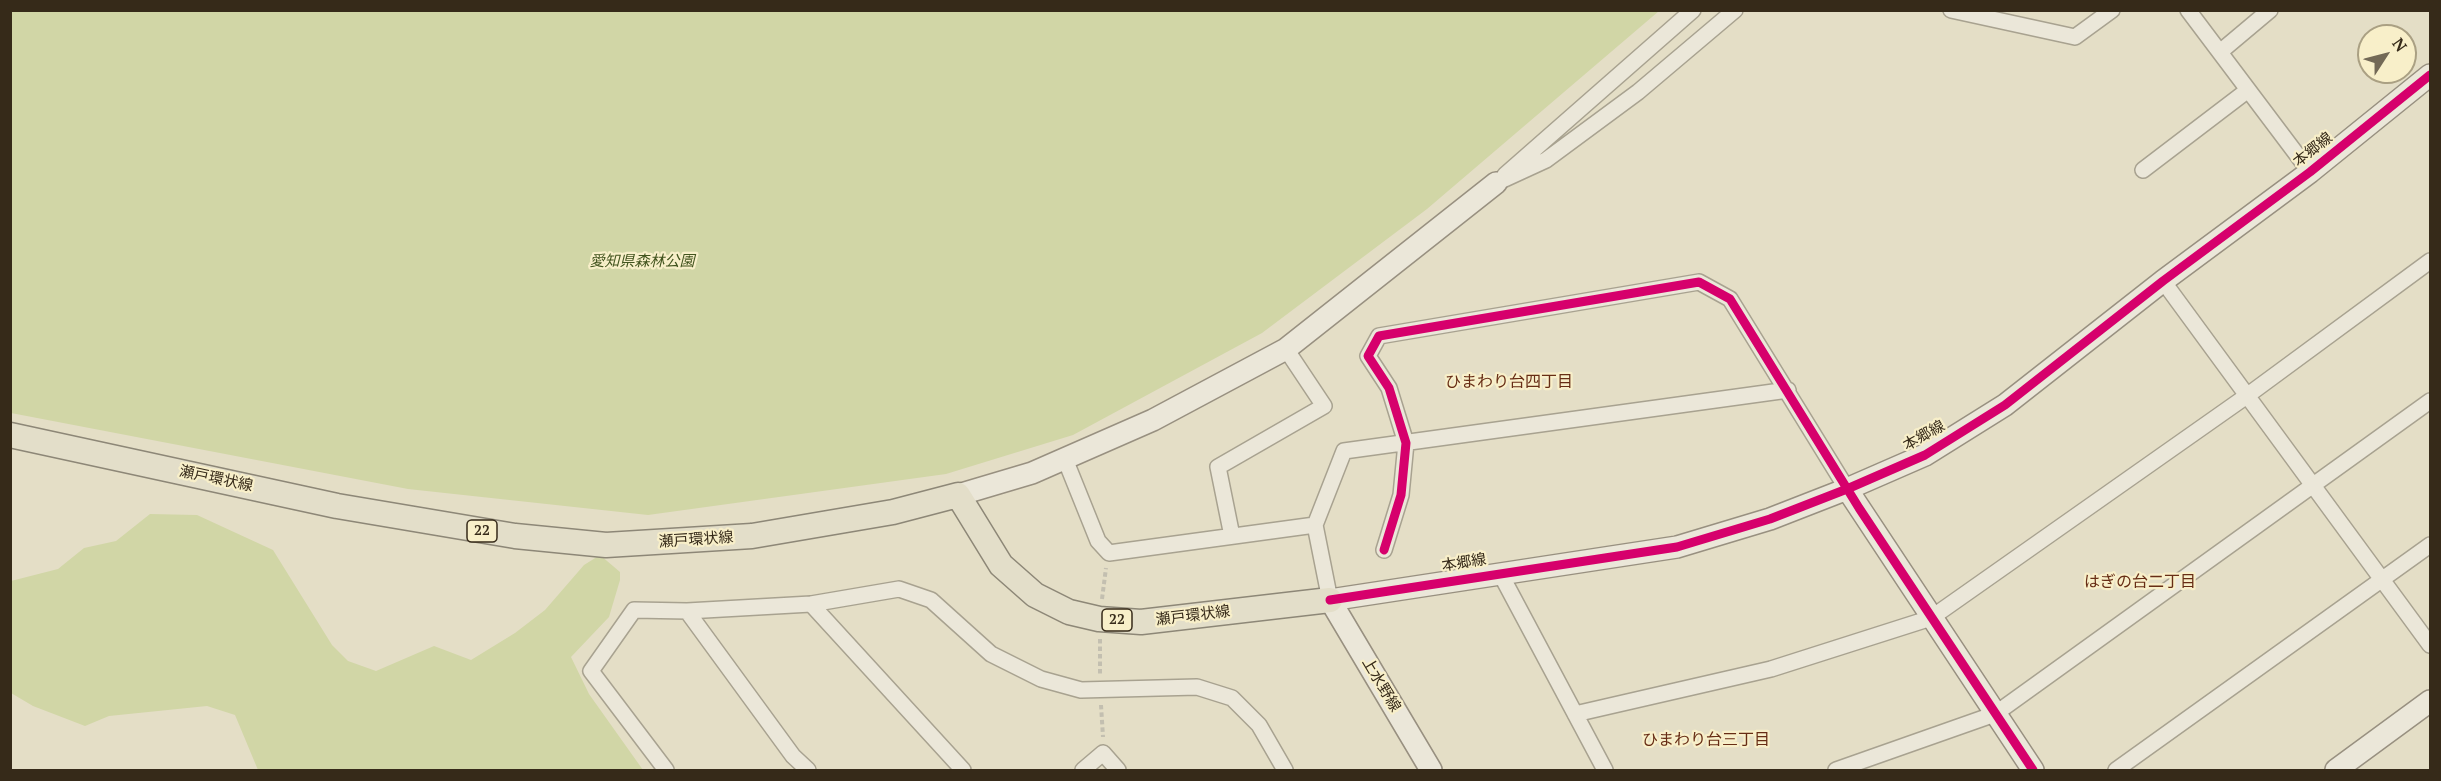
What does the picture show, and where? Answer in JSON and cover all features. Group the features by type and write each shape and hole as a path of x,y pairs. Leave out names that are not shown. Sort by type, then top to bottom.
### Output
{"main road":[{"name":"瀬戸環状線","path":"10,435 337,506 515,536 606,545 752,536 893,512 958,495 1001,565 1035,595 1069,612 1099,619 1140,622 1330,600"}],"street":[{"path":"958,495 1032,472 1153,420 1286,349 1496,183 1693,10"},
{"path":"1496,183 1546,160 1638,92 1735,10"},
{"path":"1951,10 2075,37 2112,10"},
{"path":"2188,10 2310,172"},
{"path":"2220,52 2270,10"},
{"name":"本郷線","path":"1330,600 1677,547 1770,519 1848,489 1925,455 2005,405 2163,281 2310,172 2430,75"},
{"path":"2143,170 2248,90"},
{"path":"1575,714 1770,669 1931,618 2248,395 2430,261"},
{"path":"2163,281 2430,645"},
{"path":"1384,550 1401,495 1406,443 1389,388 1368,356 1379,336 1699,282 1730,299 1848,489 2033,771"},
{"path":"1232,536 1218,467 1324,406 1286,349"},
{"path":"1330,600 1315,525 1344,451 1788,390"},
{"path":"1836,771 1995,714 2314,486 2430,400"},
{"path":"1065,459 1098,541 1108,553 1315,525"},
{"path":"2116,771 2430,544"},
{"path":"1500,573 1605,771"},
{"path":"666,771 591,671 634,610 687,611 811,604 898,589 931,600 991,654 1041,679 1081,690 1197,687 1232,698 1259,725 1285,771"},
{"name":"上水野線","path":"1330,600 1431,771"},
{"path":"811,604 963,771"},
{"path":"687,611 794,756 808,771"},
{"path":"2336,771 2430,701"},
{"path":"1083,771 1103,753 1118,771"}],"path":[{"path":"1099,619 1108,553"}],"green space":[{"name":"愛知県森林公園","path":"11,10 1659,11 1427,209 1262,333 1073,435 946,474 648,515 408,489 11,413"},
{"path":"150,514 197,515 273,550 332,645 348,661 376,671 434,646 471,660 515,633 545,610 584,565 600,555 620,572 620,580 609,617 571,657 589,694 643,770 258,770 235,715 207,706 109,716 85,726 33,706 11,693 11,581 58,569 84,548 116,541"}],"cycle path":[{"path":"1330,600 1677,547 1770,519 1925,455 2005,405 2163,281 2310,172 2430,75"},
{"path":"1384,550 1401,495 1406,443 1389,388 1368,356 1379,336 1699,282 1730,299 1859,508 2033,770"}],"district":[{"name":"ひまわり台四丁目","path":"1509,382"},
{"name":"はぎの台二丁目","path":"2140,582"},
{"name":"ひまわり台三丁目","path":"1706,740"}]}
